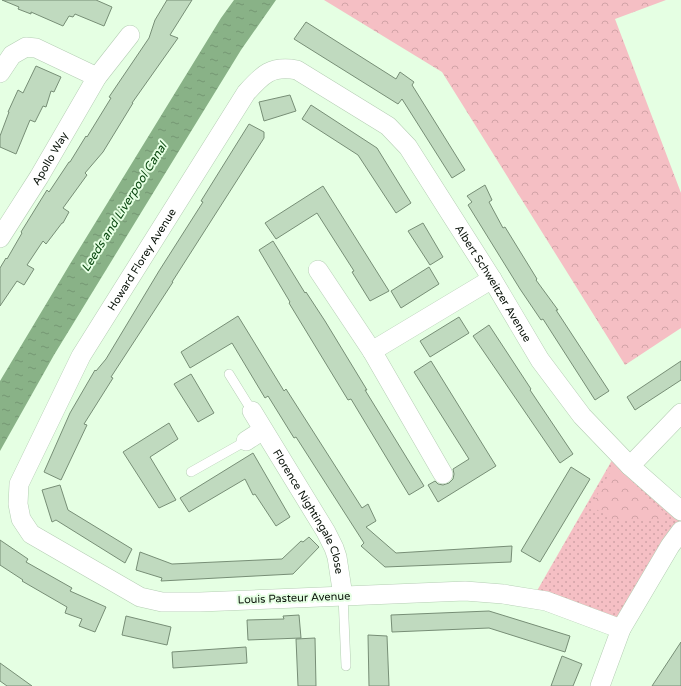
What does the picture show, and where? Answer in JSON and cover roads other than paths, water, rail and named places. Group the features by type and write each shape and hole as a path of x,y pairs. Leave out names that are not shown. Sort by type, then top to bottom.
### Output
{"street":[{"name":"Apollo Way","path":"0,238 39,177 97,77 130,35"},
{"path":"0,73 12,55 26,47 36,48 97,77"},
{"name":"Howard Florey Avenue","path":"19,484 81,356 246,93 260,76 273,70 285,67 297,70"},
{"name":"Albert Schweitzer Avenue","path":"297,70 388,126 408,147 492,280 540,360 582,416 630,466 681,510"},
{"path":"318,270 372,351 442,474"},
{"path":"372,351 492,280"},
{"name":"Florence Nightingale Close","path":"252,411 326,532 334,548 337,557 343,596"},
{"path":"630,466 681,413"},
{"path":"246,441 263,430"},
{"name":"Louis Pasteur Avenue","path":"19,484 18,504 21,519 31,534 140,597 162,602 200,602 465,591 503,594 546,601 621,629"},
{"path":"600,686 621,629 670,546 681,532"}],"lane":[{"path":"229,374 252,411"},
{"path":"191,472 246,441"},
{"path":"343,596 346,666"}],"water":[{"name":"Leeds and Liverpool Canal","path":"234,0 276,0 241,50 147,203 54,355 0,451 0,381 221,18"}]}
